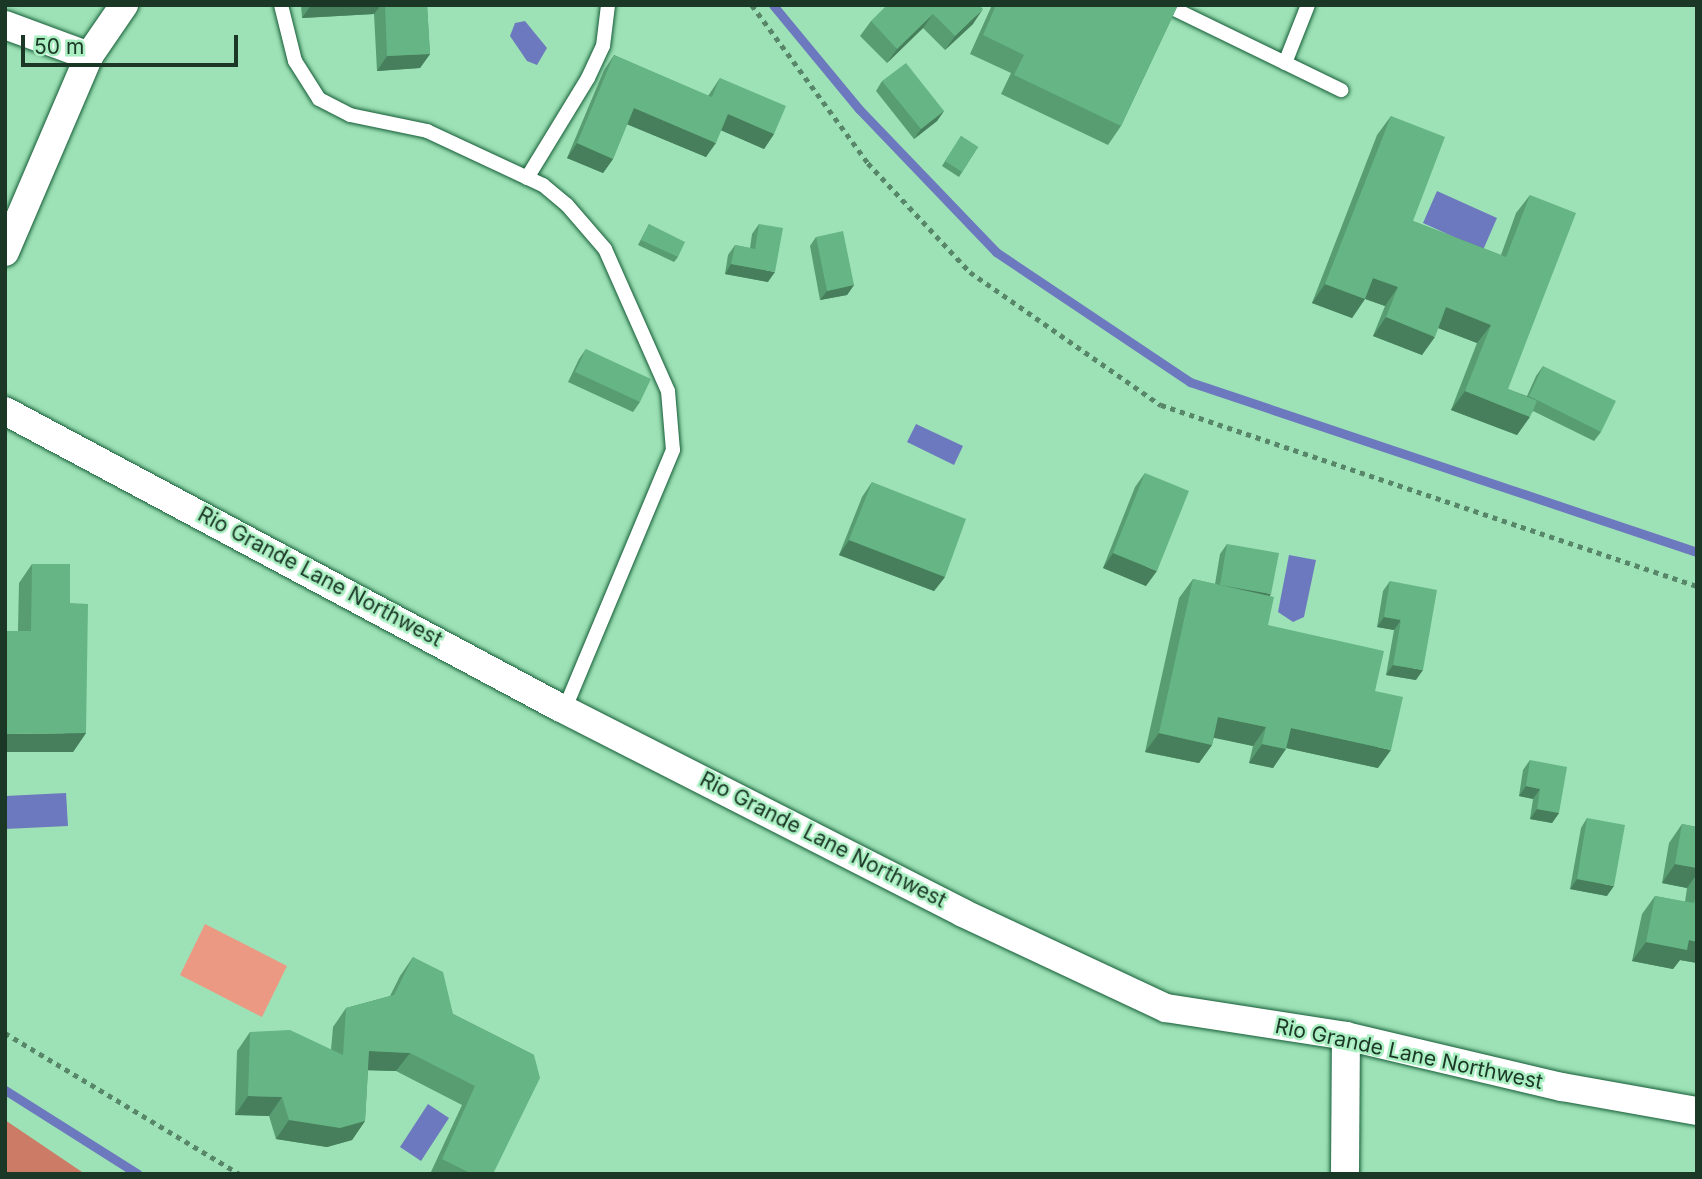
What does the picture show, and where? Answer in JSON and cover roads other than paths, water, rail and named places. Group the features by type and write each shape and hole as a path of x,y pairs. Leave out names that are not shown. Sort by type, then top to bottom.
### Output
{"street":[{"path":"5,252 89,56 124,5"},
{"path":"5,25 89,56"},
{"name":"Rio Grande Lane Northwest","path":"5,411 564,710 963,913 1166,1008 1346,1036 1562,1087 1697,1111"},
{"path":"1345,1174 1346,1036"}],"lane":[{"path":"281,5 295,61 319,99 350,115 409,124 527,178 567,205 605,249 675,416 673,450 564,710"},
{"path":"527,178 588,78 603,46 608,5"},
{"path":"1166,5 1341,90"},
{"path":"1285,63 1308,5"}],"water":[{"path":"525,21 547,48 537,65 527,61 510,36 515,23"},
{"path":"1437,191 1497,218 1483,250 1423,223"},
{"path":"916,424 963,446 954,465 907,442"},
{"path":"1289,555 1316,560 1304,617 1293,622 1278,612"},
{"path":"66,793 68,826 5,829 5,796"},
{"path":"428,1104 449,1118 421,1161 400,1147"}],"waterway":[{"path":"773,5 859,109 996,252 1190,382 1697,552"},
{"path":"5,1090 138,1174"}]}
